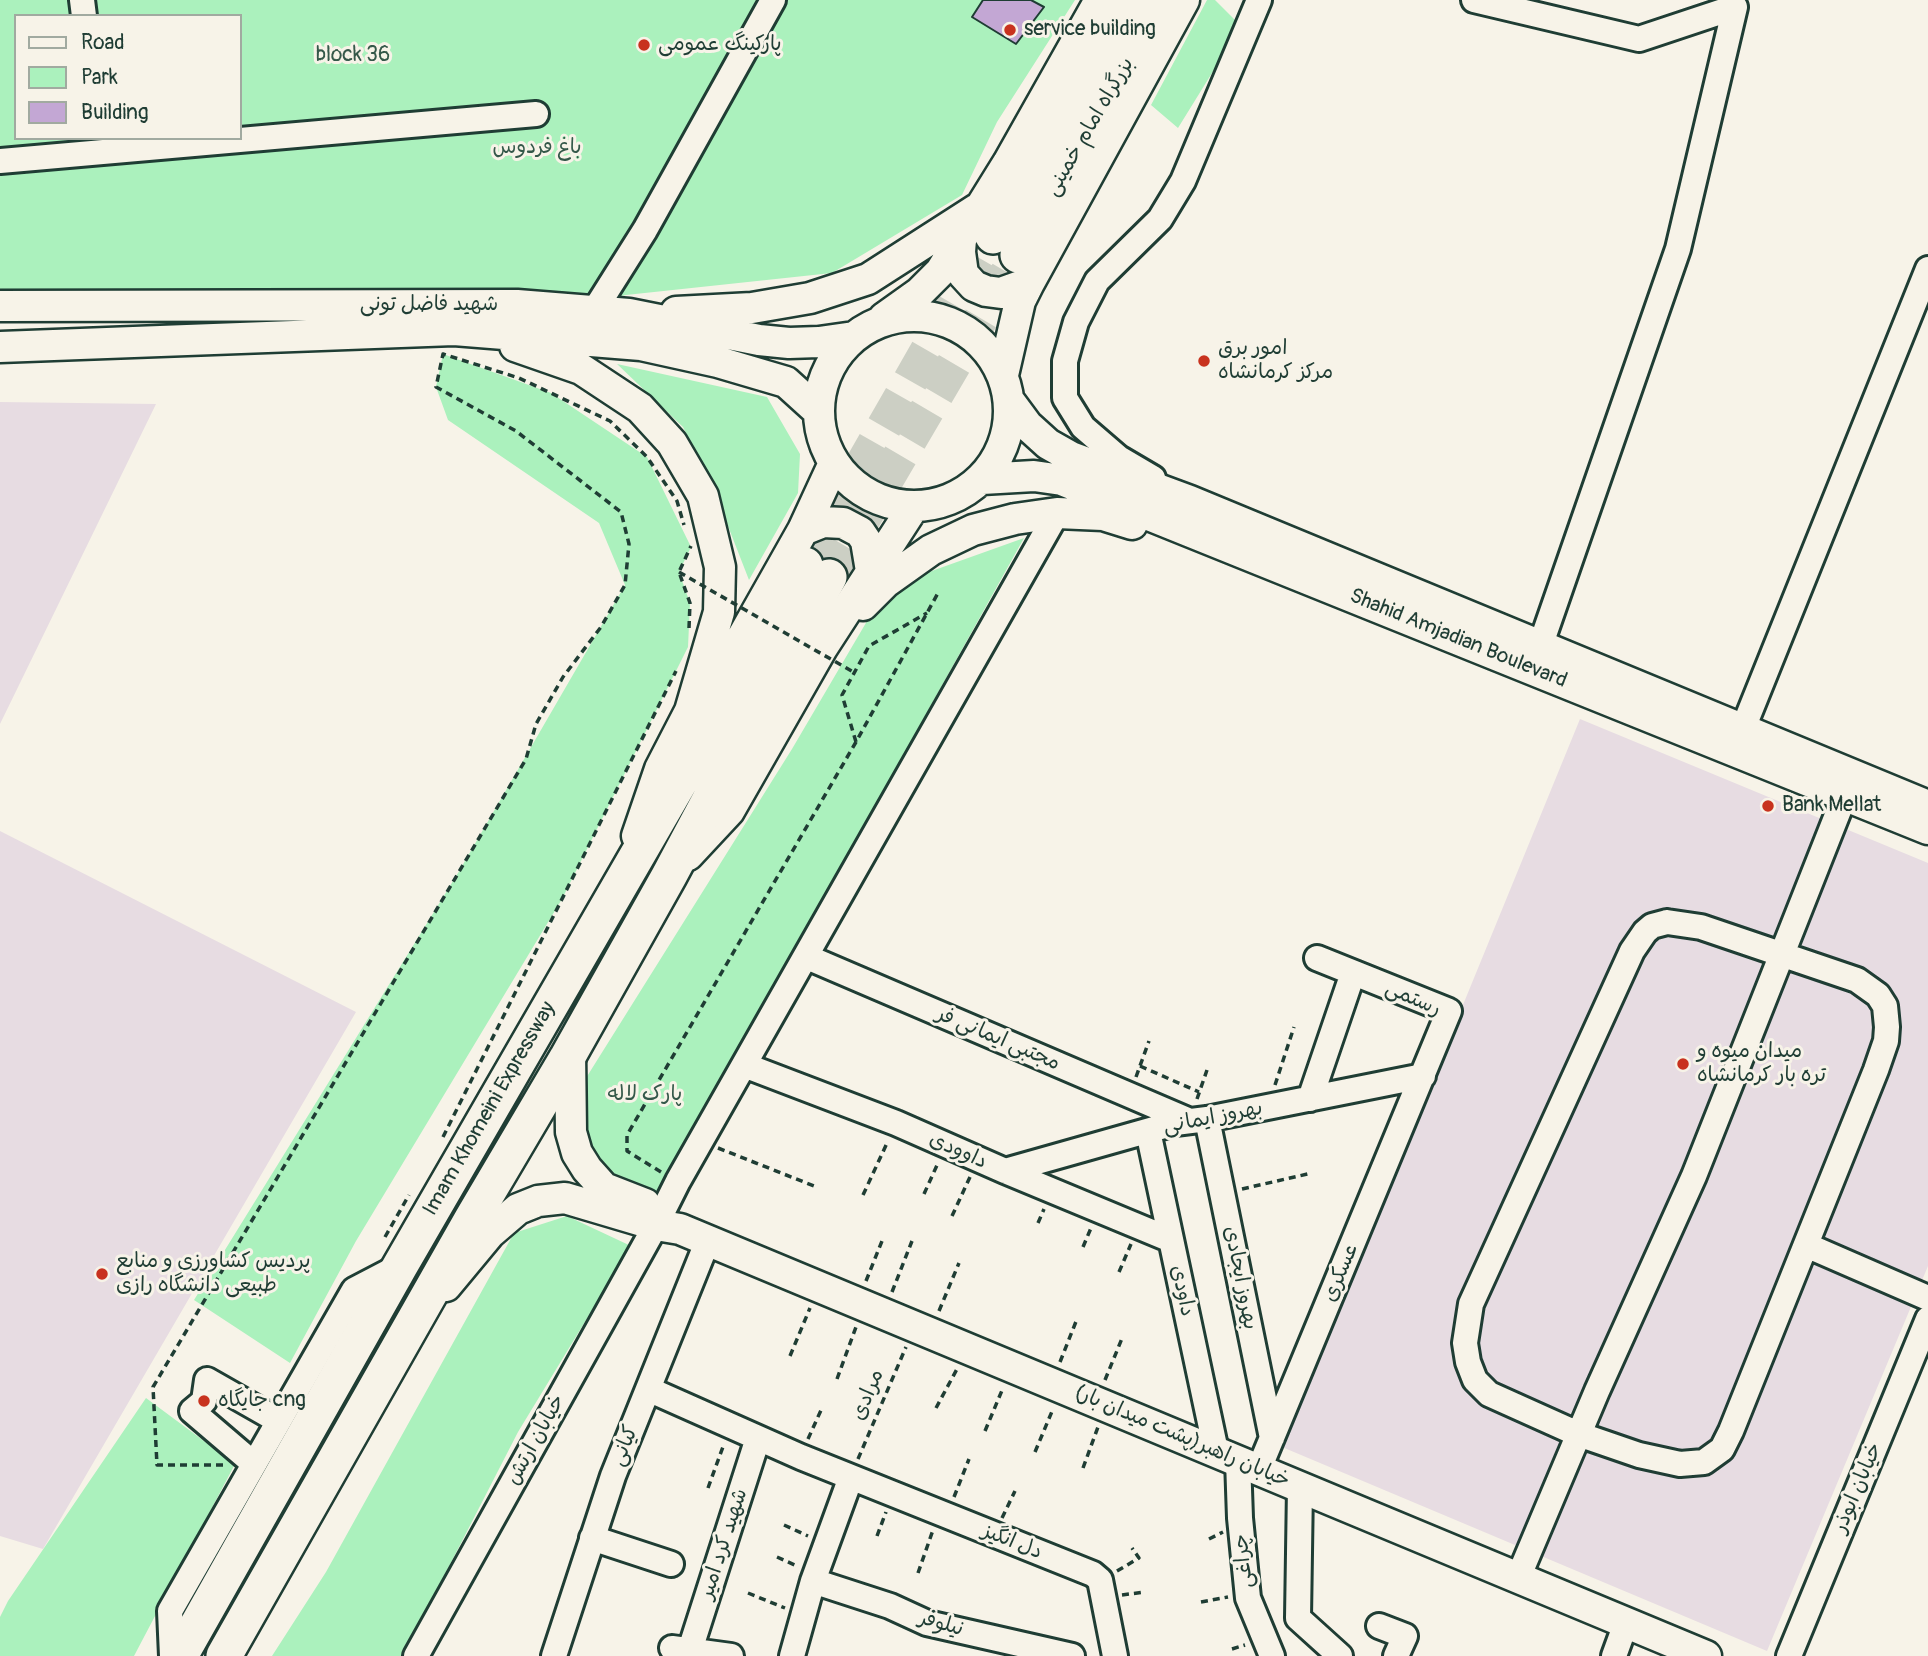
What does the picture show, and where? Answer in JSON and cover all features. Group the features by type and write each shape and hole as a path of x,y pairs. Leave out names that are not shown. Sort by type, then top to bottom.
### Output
{"highway":[{"name":"بزرگراه امام خمینی","path":"997,244 1126,0"},
{"name":"بزرگراه امام خمینی","path":"997,244 1162,0"},
{"name":"Imam Khomeini Expressway","path":"180,1656 392,1252 624,876 817,571 669,876 225,1656"}],"main road":[{"path":"1100,0 997,244 1014,323 1006,388 1008,430 998,456 982,479 962,494 950,499 914,506 883,501 855,486 834,463 822,438 818,411 822,383 835,357 866,330 919,293 941,271 997,244 1184,0"},
{"path":"629,314 752,308 810,298 868,279 997,244"},
{"name":"شهید فاضل تونی","path":"0,306 517,305 629,314 769,341 819,342 866,330"},
{"path":"866,330 907,316 937,318 965,330 987,349 1006,388"},
{"name":"شهید فاضل تونی","path":"0,347 454,330 641,345 718,362 786,382 818,411"},
{"path":"454,330 520,347 581,369 640,408 672,443 703,496 720,567 719,612 690,711"},
{"path":"763,376 776,367 777,352 769,341"},
{"name":"Shahid Amjadian Boulevard","path":"1006,388 1027,425 1048,444 1071,457 1190,501 1537,657 1738,740 1928,806"},
{"path":"624,876 660,769 690,711 729,661 803,530 834,463"},
{"name":"Shahid Amjadian Boulevard","path":"982,479 1034,476 1062,480 1198,534 1537,657"},
{"path":"669,876 729,811 822,648 914,506"},
{"path":"822,648 886,582 931,550 973,530 1015,519 1057,513 1103,515 1149,530 1198,534"},
{"path":"803,530 823,522 843,523 860,532 866,541 871,572"},
{"name":"Shahid Amjadian Boulevard","path":"1738,740 1845,795 1928,830"},
{"path":"570,1052 571,1132 577,1153 604,1188 667,1221"},
{"path":"412,1326 490,1233 518,1209 538,1201 565,1198 667,1221"},
{"name":"خیابان راهبر(پشت میدان بار)","path":"667,1221 1706,1656"}],"street":[{"path":"594,310 645,230 773,0"},
{"path":"1190,501 1119,458 1083,427 1065,398 1065,360 1076,322 1097,281 1160,219 1183,181 1259,0"},
{"path":"1474,0 1639,39 1735,7 1678,249 1537,657"},
{"path":"242,135 536,114"},
{"path":"0,161 97,145 168,140"},
{"path":"1738,740 1928,269"},
{"name":"خیابان ارتش","path":"416,1656 667,1221 678,1181 1057,513"},
{"path":"1518,1578 1578,1434 1694,1176 1845,795"},
{"path":"1667,922 1701,927 1781,952 1857,980 1878,995 1885,1006 1886,1041 1722,1450 1703,1462 1680,1464 1639,1455 1578,1434 1489,1394 1475,1380 1468,1362 1465,1343 1471,1304 1623,968 1645,932 1652,926 1667,922"},
{"name":"مجتبی ایمانی فر","path":"807,957 1129,1096 1198,1120"},
{"name":"رستمی","path":"1317,958 1449,1011 1423,1076"},
{"path":"1310,1099 1353,972"},
{"name":"داوودی","path":"744,1065 896,1123 1171,1240"},
{"name":"بهروز ایمانی","path":"1005,1171 1148,1131 1423,1076"},
{"name":"عسکری","path":"1237,1460 1272,1438 1423,1076"},
{"name":"بهروز ایجادی","path":"1198,1120 1223,1193 1272,1438"},
{"name":"داودی","path":"1148,1131 1171,1240 1237,1460"},
{"name":"کیانی","path":"554,1656 612,1476 708,1240"},
{"path":"1805,1245 1928,1298"},
{"path":"172,1656 170,1611 354,1290 392,1252"},
{"name":"خیابان ابوذر","path":"1789,1656 1928,1319"},
{"path":"254,1464 192,1411 204,1401 207,1380 279,1421"},
{"name":"دل انگیز","path":"648,1389 801,1457 1093,1574 1100,1580"},
{"name":"شهید کرد امیر","path":"731,1656 681,1649 758,1438"},
{"name":"چراغی","path":"1237,1460 1247,1594 1272,1656"},
{"path":"792,1656 813,1581 850,1477"},
{"path":"1300,1487 1298,1618 1340,1656"},
{"path":"592,1538 671,1564"},
{"path":"1100,1580 1115,1656"},
{"name":"نیلوفر","path":"813,1581 890,1606 927,1623 1072,1656"},
{"path":"1614,1656 1626,1623"},
{"path":"1379,1626 1405,1636 1396,1656"}],"path":[{"path":"254,1464 157,1465 153,1387 526,758 536,724 563,677 601,627 625,585 629,544 621,512 516,431 436,387 443,354 519,378 610,421 647,457 677,501 691,547 679,572 690,603 689,636"},
{"path":"679,572 855,673"},
{"path":"678,1181 633,1157 627,1151 627,1135 856,743 938,593"},
{"path":"856,743 842,695 869,646 928,612"},
{"path":"438,1147 679,665"},
{"path":"1267,1107 1294,1027"},
{"path":"1129,1096 1149,1041"},
{"path":"1140,1066 1199,1092"},
{"path":"1198,1120 1199,1092 1207,1070"},
{"path":"863,1195 896,1123"},
{"path":"701,1141 814,1186"},
{"path":"924,1194 947,1146"},
{"path":"952,1216 978,1160"},
{"path":"1223,1193 1312,1173"},
{"path":"392,1252 412,1190"},
{"path":"1119,1272 1138,1226"},
{"path":"868,1307 882,1241"},
{"path":"837,1379 868,1307 912,1241"},
{"name":"مرادی","path":"850,1477 922,1329 959,1263"},
{"path":"790,1356 820,1287"},
{"path":"1035,1452 1077,1319"},
{"path":"1083,1468 1123,1336"},
{"path":"936,1408 967,1348"},
{"path":"985,1431 1011,1366"},
{"path":"801,1457 822,1408"},
{"path":"708,1488 731,1426"},
{"path":"918,1573 969,1459"},
{"path":"994,1535 1015,1491"},
{"path":"784,1525 826,1544"},
{"path":"1100,1580 1139,1558 1132,1548"},
{"path":"748,1593 803,1615"},
{"path":"1202,1602 1247,1594"}],"shaded area":[{"path":"0,402 156,404 0,724"},
{"name":"میدان میوه و تره بار کرمانشاه","path":"1580,719 1928,863 1928,1266 1767,1651 1282,1447"},
{"name":"پردیس کشاورزی و منابع طبیعی دانشگاه رازی","path":"0,831 356,1012 43,1549 0,1536"}],"green space":[{"name":"باغ فردوس","path":"0,0 1075,0 997,122 962,195 832,273 626,295 566,309 0,291"},
{"path":"1207,0 1215,0 1241,26 1178,128 1151,105"},
{"path":"443,354 551,393 647,457 691,547 679,572 690,603 688,647 562,899 356,1241 290,1363 194,1300 458,873 625,585 599,523 448,420 436,387"},
{"path":"617,364 767,397 800,454 798,493 749,580 712,485 683,427"},
{"name":"پارک لاله","path":"1024,538 656,1193 610,1180 581,1139 586,1078 792,749 887,587"},
{"path":"567,1216 631,1246 518,1432 403,1656 272,1656 326,1572 514,1233"},
{"path":"146,1398 235,1464 134,1656 0,1656 0,1617 8,1601"}],"building":[{"name":"service building","path":"983,0 1031,0 1044,7 1016,44 972,17"}],"tunnel":[{"path":"805,565 993,236"},
{"path":"829,577 1018,255"}],"place":[{"name":"service building","path":"1010,30"},
{"name":"پارکینگ عمومی","path":"644,45"},
{"name":"امور برق مرکز کرمانشاه","path":"1204,361"},
{"name":"Bank Mellat","path":"1768,806"},
{"name":"میدان میوه و تره بار کرمانشاه","path":"1683,1064"},
{"name":"پردیس کشاورزی و منابع طبیعی دانشگاه رازی","path":"102,1274"},
{"name":"جایگاه cng","path":"204,1401"}],"park label":[{"name":"block 36","path":"353,56"}]}
